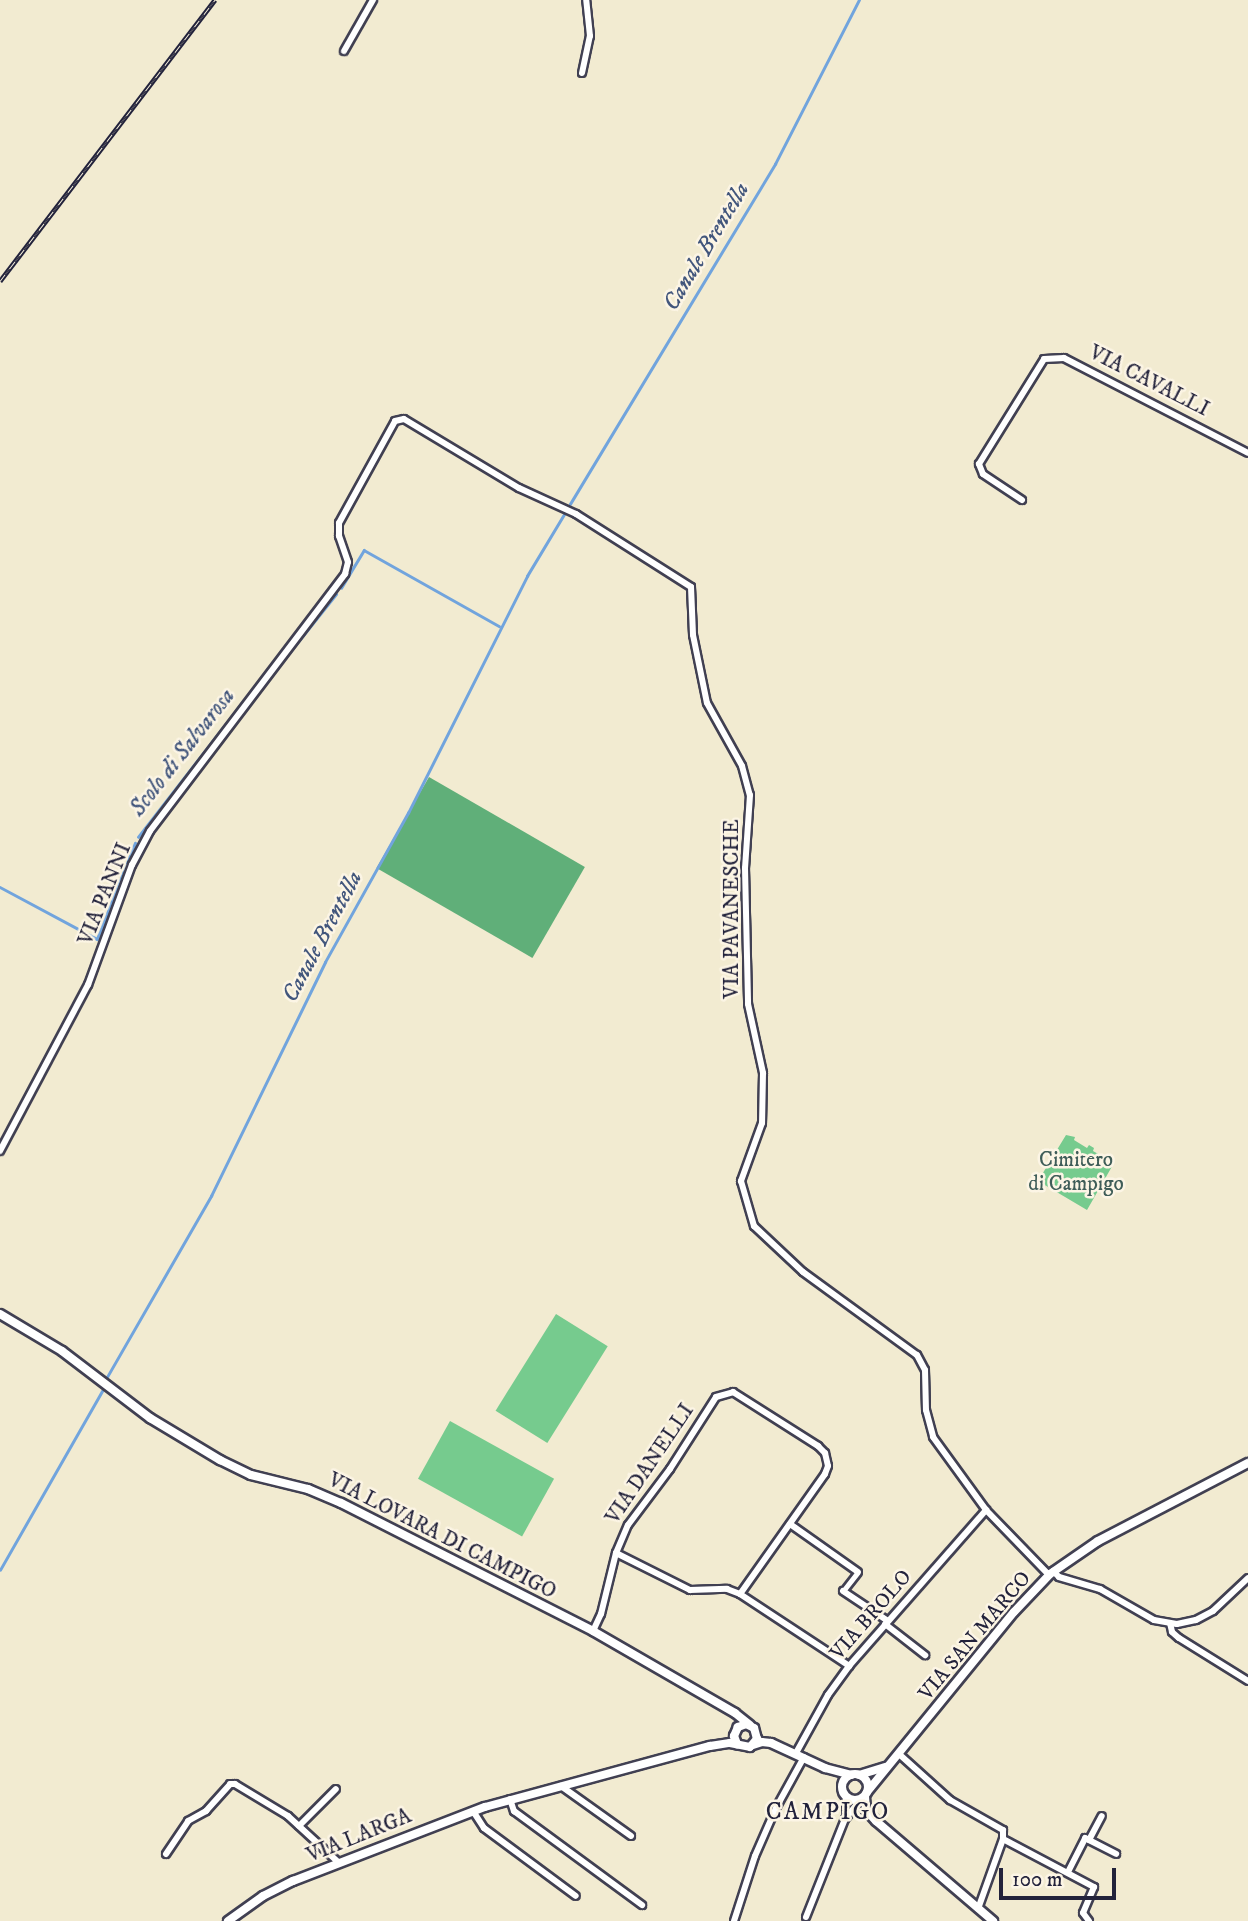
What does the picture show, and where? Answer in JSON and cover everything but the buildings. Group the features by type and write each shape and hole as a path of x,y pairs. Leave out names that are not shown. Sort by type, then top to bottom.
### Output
{"street":[{"path":"344,51 373,0"},
{"path":"582,73 590,36 586,0"},
{"name":"VIA CAVALLI","path":"1021,500 983,474 979,464 1044,359 1064,358 1248,453"},
{"name":"VIA PANNI","path":"0,1151 88,985 132,865 150,831 345,574 348,562 339,536 339,523 399,418"},
{"name":"VIA PAVANESCHE","path":"399,418 519,488 576,514 691,587 693,635 708,703 742,766 750,795 745,868 748,1004 763,1073 762,1123 741,1181 754,1226 803,1272 917,1355 925,1370 926,1410 933,1437 986,1510 1051,1573"},
{"name":"VIA LOVARA DI CAMPIGO","path":"0,1314 62,1351 150,1418 234,1467 251,1475 308,1489 334,1499 593,1631 797,1753 822,1766 855,1775"},
{"name":"VIA DANELLI","path":"593,1631 601,1614 616,1553 632,1518 670,1469 716,1397 736,1393 825,1453 825,1474 790,1524"},
{"name":"VIA SAN MARCO","path":"855,1796 899,1754 1019,1606 1051,1573 1098,1541 1248,1463"},
{"name":"VIA BROLO","path":"734,1921 755,1856 797,1753 828,1695 849,1666 986,1510"},
{"path":"740,1594 790,1524 858,1572 843,1591 925,1655"},
{"path":"616,1553 690,1590 727,1589 740,1594 849,1666"},
{"path":"1051,1573 1095,1587 1154,1620 1170,1623 1196,1620 1213,1611 1248,1578"},
{"path":"1170,1623 1172,1632 1179,1638 1248,1681"},
{"path":"725,1708 735,1719 735,1731 737,1744 745,1747 752,1745 758,1736 752,1726 744,1724 735,1731"},
{"name":"VIA LARGA","path":"717,1744 735,1731"},
{"name":"VIA LOVARA DI CAMPIGO","path":"752,1745 766,1742 797,1753"},
{"name":"VIA LARGA","path":"228,1921 267,1894 338,1862 473,1811 717,1744 737,1744"},
{"path":"899,1754 950,1800 1003,1830 1003,1839 978,1909"},
{"name":"VIA LOVARA DI CAMPIGO","path":"822,1766 855,1796"},
{"path":"888,1766 844,1780 869,1814 989,1919"},
{"path":"806,1917 855,1796 867,1784 855,1775"},
{"path":"166,1854 188,1821 206,1811 230,1784 235,1784 273,1806 338,1862"},
{"path":"561,1785 631,1836"},
{"path":"299,1826 336,1789"},
{"path":"846,1819 855,1796"},
{"path":"510,1799 517,1813 642,1905"},
{"path":"473,1811 484,1828 576,1896"},
{"path":"1089,1840 1102,1816"},
{"path":"1068,1872 1085,1838 1116,1854"},
{"path":"1003,1839 1094,1887 1083,1913 1089,1921"}],"green space":[{"path":"429,777 585,867 532,958 376,868"},
{"name":"Cimitero di Campigo","path":"1066,1135 1075,1137 1074,1140 1087,1148 1089,1145 1094,1148 1093,1151 1114,1163 1087,1210 1038,1181"},
{"path":"556,1314 608,1346 547,1443 496,1411"},
{"path":"450,1421 554,1479 522,1536 418,1479"}],"waterway":[{"name":"Canale Brentella","path":"570,504 775,164 859,0"},
{"name":"Canale Brentella","path":"107,1377 211,1196 325,962 408,813 527,576 566,511"},
{"name":"Scolo di Salvarosa","path":"341,588 364,550 499,626"},
{"name":"Scolo di Salvarosa","path":"278,667 336,594"},
{"name":"Scolo di Salvarosa","path":"138,837 253,689"},
{"name":"Scolo di Salvarosa","path":"0,887 97,939 135,843"},
{"name":"Canale Brentella","path":"0,1570 102,1391"}],"railway":[{"path":"0,281 215,0"}],"district":[{"name":"CAMPIGO","path":"828,1813"}]}
